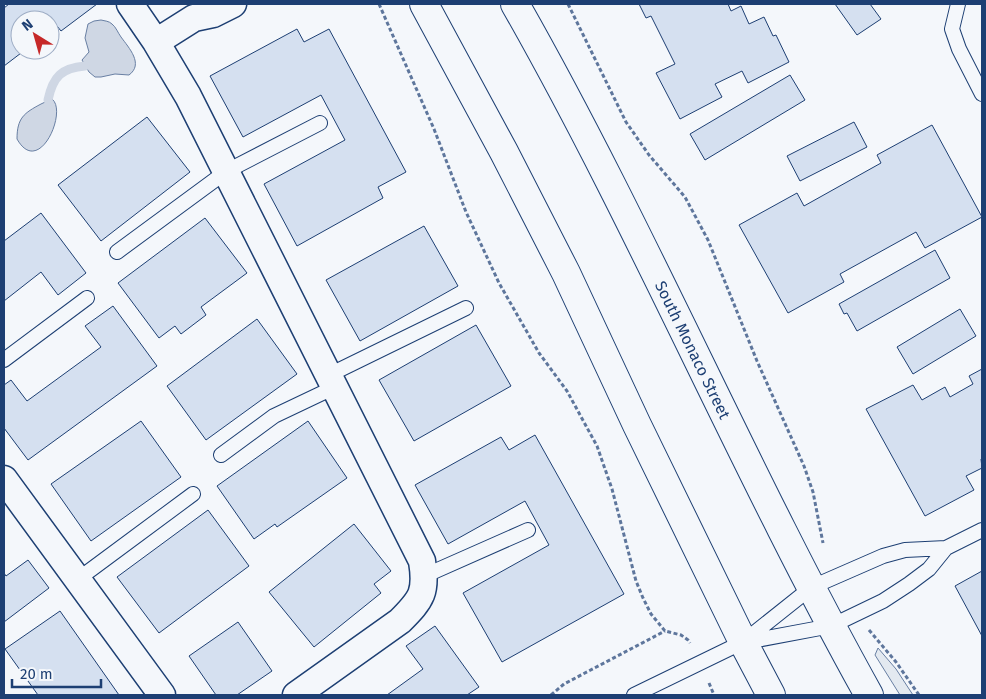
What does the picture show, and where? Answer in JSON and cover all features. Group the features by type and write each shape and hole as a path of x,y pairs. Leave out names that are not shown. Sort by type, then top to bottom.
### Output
{"main road":[{"path":"424,4 566,272 637,425 743,642 771,695"},
{"name":"South Monaco Street","path":"515,4 575,114 812,587 869,695"}],"street":[{"path":"130,4 156,42 188,96 422,561 424,576 422,595 413,608 400,621 296,695"},
{"path":"156,42 198,11 213,14 234,4"},
{"path":"4,479 162,695"}],"lane":[{"path":"958,4 952,29 982,94"},
{"path":"117,252 226,171 320,123"},
{"path":"4,360 87,298"},
{"path":"221,455 274,416 332,381 466,308"},
{"path":"78,580 193,494"},
{"path":"424,576 528,530"},
{"path":"634,695 743,642 812,587 890,554 905,550 946,548 982,530"},
{"path":"743,642 832,626 883,601 909,584 929,569 946,548"}],"path":[{"path":"379,4 434,129 466,212 499,283 539,353 567,391 597,446 612,489 636,581 651,614 665,630 681,635 688,640 714,695"},
{"path":"568,4 626,122 649,155 685,197 708,240 760,368 804,466 813,492 823,543 840,574"},
{"path":"859,612 870,631 896,662 919,695"},
{"path":"551,695 564,684 665,630"}],"shaded area":[{"path":"101,20 113,25 134,56 135,66 129,75 115,74 95,77 89,72 82,60 89,52 85,38 88,24"},
{"path":"52,99 56,106 56,116 49,138 42,147 34,151 25,149 17,139 20,121 30,110"},
{"path":"878,648 896,669 913,695 900,695 875,655"}],"building":[{"path":"9,4 97,4 61,31 60,10 10,10 10,60 12,60 4,66 4,8"},
{"path":"639,4 728,4 731,11 741,6 749,24 764,17 773,36 776,35 789,62 748,83 742,71 715,84 722,97 680,119 656,73 675,64 651,16 646,18"},
{"path":"835,4 870,4 881,19 857,35"},
{"path":"297,29 304,42 329,29 406,172 378,187 383,198 297,246 264,184 345,140 321,95 243,137 210,76"},
{"path":"790,75 805,100 705,160 690,134"},
{"path":"147,117 190,172 101,241 58,185"},
{"path":"854,122 867,147 800,181 787,156"},
{"path":"932,125 982,217 925,248 916,232 840,274 844,282 788,313 739,225 797,193 804,206 881,163 877,155"},
{"path":"41,213 86,273 58,295 41,272 4,301 4,241"},
{"path":"205,218 247,273 201,307 206,315 181,334 175,326 159,338 118,283"},
{"path":"424,226 458,286 360,341 326,280"},
{"path":"935,250 950,278 857,331 847,313 844,314 839,304"},
{"path":"113,306 157,366 28,460 4,428 4,385 11,380 27,401 101,347 85,326"},
{"path":"960,309 976,336 913,374 897,347"},
{"path":"257,319 297,374 206,440 167,386"},
{"path":"476,325 511,386 414,441 379,380"},
{"path":"982,369 982,468 966,476 974,490 925,516 866,409 913,385 922,400 945,387 950,397 973,384 969,376"},
{"path":"141,421 181,477 91,541 51,484"},
{"path":"308,421 347,478 277,527 275,524 254,539 217,486"},
{"path":"535,435 624,594 502,662 463,593 549,545 525,501 448,544 415,485 501,437 509,450"},
{"path":"208,510 249,566 159,633 117,577"},
{"path":"354,524 391,571 374,584 381,593 314,647 269,592"},
{"path":"28,560 49,588 4,622 4,573 6,576"},
{"path":"982,571 982,636 955,586"},
{"path":"60,611 119,695 38,695 5,649"},
{"path":"238,622 272,671 237,695 216,695 189,656"},
{"path":"435,626 479,687 467,695 387,695 423,669 406,646"}],"waterway":[{"path":"48,100 53,85 60,75 70,69 85,66"}]}
